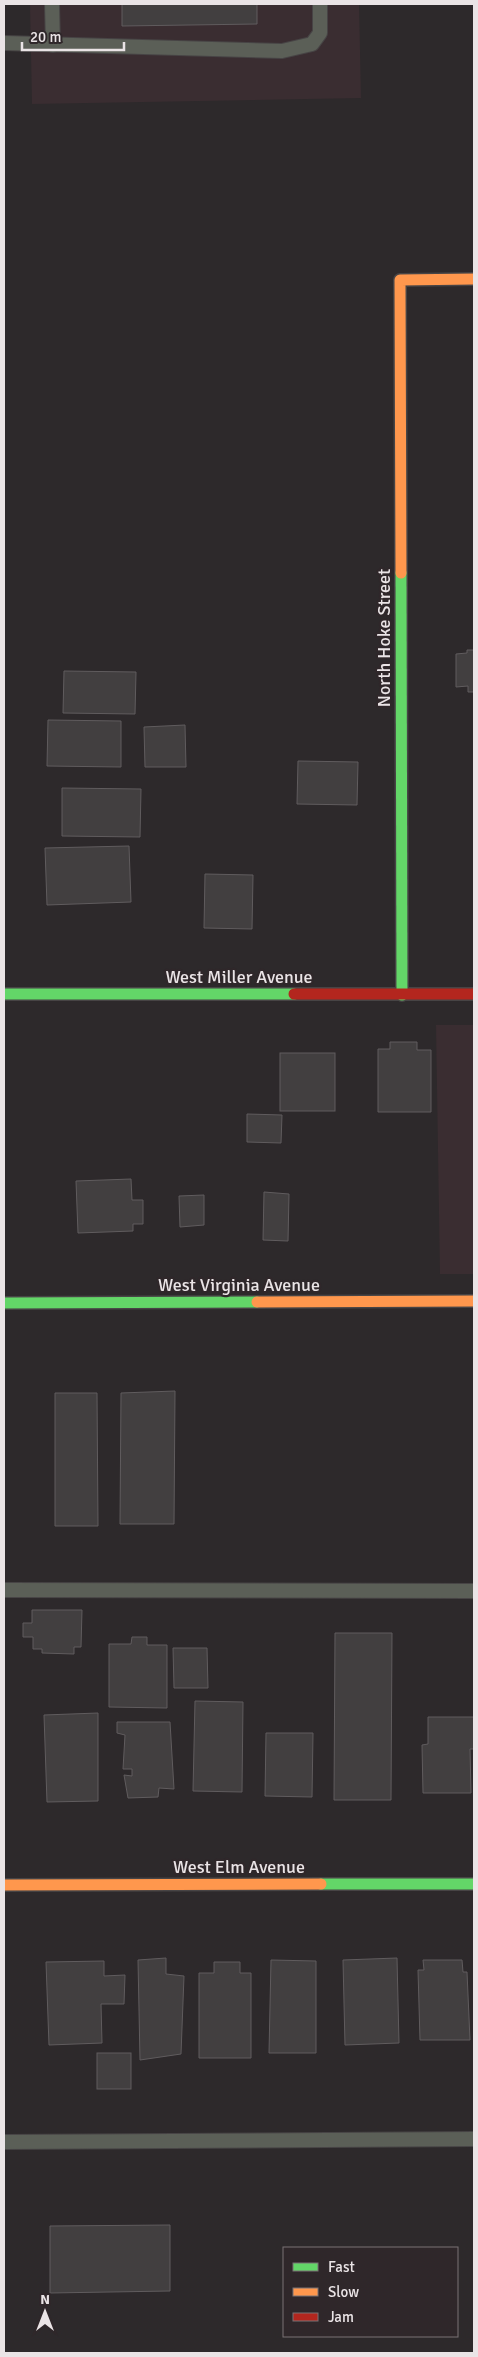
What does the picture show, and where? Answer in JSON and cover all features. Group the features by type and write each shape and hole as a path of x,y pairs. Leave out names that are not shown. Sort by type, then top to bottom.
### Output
{"street":[{"name":"North Hoke Street","path":"402,995 400,280 474,279"},
{"name":"West Miller Avenue","path":"4,994 474,994"},
{"name":"West Virginia Avenue","path":"4,1303 474,1301"},
{"name":"West Elm Avenue","path":"4,1884 474,1884"}],"lane":[{"path":"52,4 53,45"},
{"path":"4,43 282,51 312,44 320,33 320,4"},
{"path":"4,1590 474,1591"},
{"path":"4,2142 474,2139"}],"shaded area":[{"path":"30,4 359,4 361,98 32,104"},
{"path":"436,1025 474,1025 474,1274 440,1274"}],"building":[{"path":"122,4 257,4 257,24 122,26"},
{"path":"467,650 474,650 474,692 468,692 468,686 456,687 456,654 467,653"},
{"path":"64,671 136,672 135,714 63,713"},
{"path":"48,720 121,721 121,767 47,766"},
{"path":"185,725 186,767 145,767 144,727"},
{"path":"298,761 358,762 357,805 297,804"},
{"path":"62,788 141,789 140,837 62,836"},
{"path":"129,846 131,902 47,905 45,848"},
{"path":"205,874 253,875 252,929 204,928"},
{"path":"390,1042 417,1042 417,1050 431,1050 431,1112 378,1112 378,1049 390,1049"},
{"path":"280,1053 335,1053 335,1111 280,1111"},
{"path":"247,1114 282,1115 281,1143 247,1142"},
{"path":"131,1179 132,1200 143,1200 143,1224 133,1224 133,1231 78,1233 76,1181"},
{"path":"264,1192 289,1194 288,1241 263,1240"},
{"path":"204,1195 204,1225 180,1227 179,1196"},
{"path":"175,1391 174,1524 120,1524 121,1393"},
{"path":"55,1393 97,1393 98,1526 55,1526"},
{"path":"32,1610 82,1610 81,1647 74,1647 74,1654 42,1653 42,1649 33,1649 33,1637 23,1637 23,1623 32,1623"},
{"path":"335,1633 392,1633 391,1800 334,1800"},
{"path":"132,1637 147,1637 147,1645 167,1645 167,1708 109,1707 109,1644 131,1644"},
{"path":"173,1648 207,1648 208,1688 174,1688"},
{"path":"195,1701 243,1702 242,1792 193,1791"},
{"path":"98,1713 98,1801 47,1802 44,1715"},
{"path":"428,1717 474,1717 474,1749 470,1749 471,1793 423,1793 422,1745 428,1744"},
{"path":"117,1722 170,1722 174,1789 159,1788 158,1797 128,1798 124,1775 132,1776 132,1769 123,1769 125,1735 117,1733"},
{"path":"266,1733 313,1733 312,1797 265,1796"},
{"path":"166,1958 166,1974 184,1976 181,2054 140,2060 138,1960"},
{"path":"397,1958 399,2043 345,2045 343,1960"},
{"path":"271,1960 316,1961 316,2053 269,2053"},
{"path":"423,1960 462,1960 463,1972 467,1972 470,2040 420,2040 418,1970 424,1970"},
{"path":"104,1961 104,1976 125,1975 124,2004 101,2004 102,2043 49,2045 46,1962"},
{"path":"214,1962 240,1962 240,1973 251,1973 251,2058 199,2058 199,1973 214,1973"},
{"path":"97,2053 131,2053 131,2089 97,2089"},
{"path":"170,2225 170,2291 50,2293 50,2226"}],"traffic: fast":[{"path":"401,573 402,995"},
{"path":"4,994 294,994"},
{"path":"4,1303 257,1302"},
{"path":"321,1884 474,1884"}],"traffic: slow":[{"path":"401,573 400,280 474,279"},
{"path":"257,1302 474,1301"},
{"path":"4,1885 321,1884"}],"traffic: jam":[{"path":"294,994 474,994"}]}
